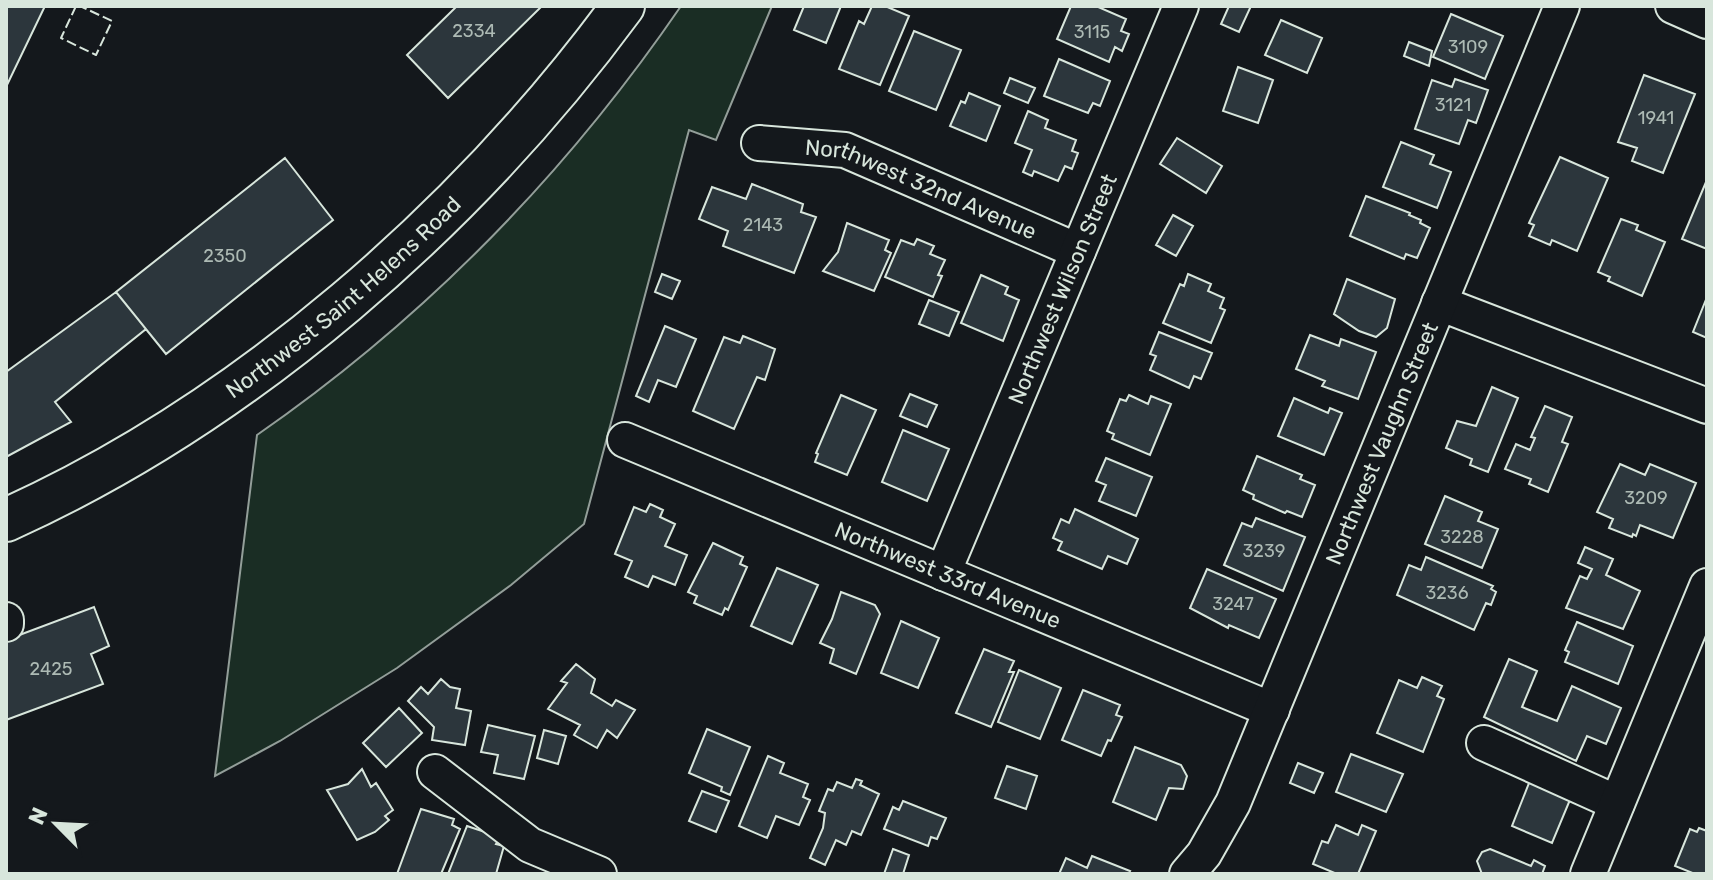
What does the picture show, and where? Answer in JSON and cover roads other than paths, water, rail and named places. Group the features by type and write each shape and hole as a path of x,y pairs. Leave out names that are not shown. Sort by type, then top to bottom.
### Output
{"main road":[{"name":"Northwest Saint Helens Road","path":"6,520 119,462 215,402 385,267 479,180 545,107 623,6"}],"street":[{"name":"Northwest Wilson Street","path":"943,573 1181,6"},
{"name":"Northwest Vaughn Street","path":"1187,874 1204,854 1233,803 1562,6"},
{"path":"1673,6 1707,21"},
{"name":"Northwest 32nd Avenue","path":"759,143 845,150 1078,251"},
{"path":"1439,303 1707,406"},
{"name":"Northwest 33rd Avenue","path":"625,440 1272,710"},
{"path":"1588,874 1707,586"},
{"path":"1484,743 1617,803"},
{"path":"435,772 530,845 599,874"}]}
